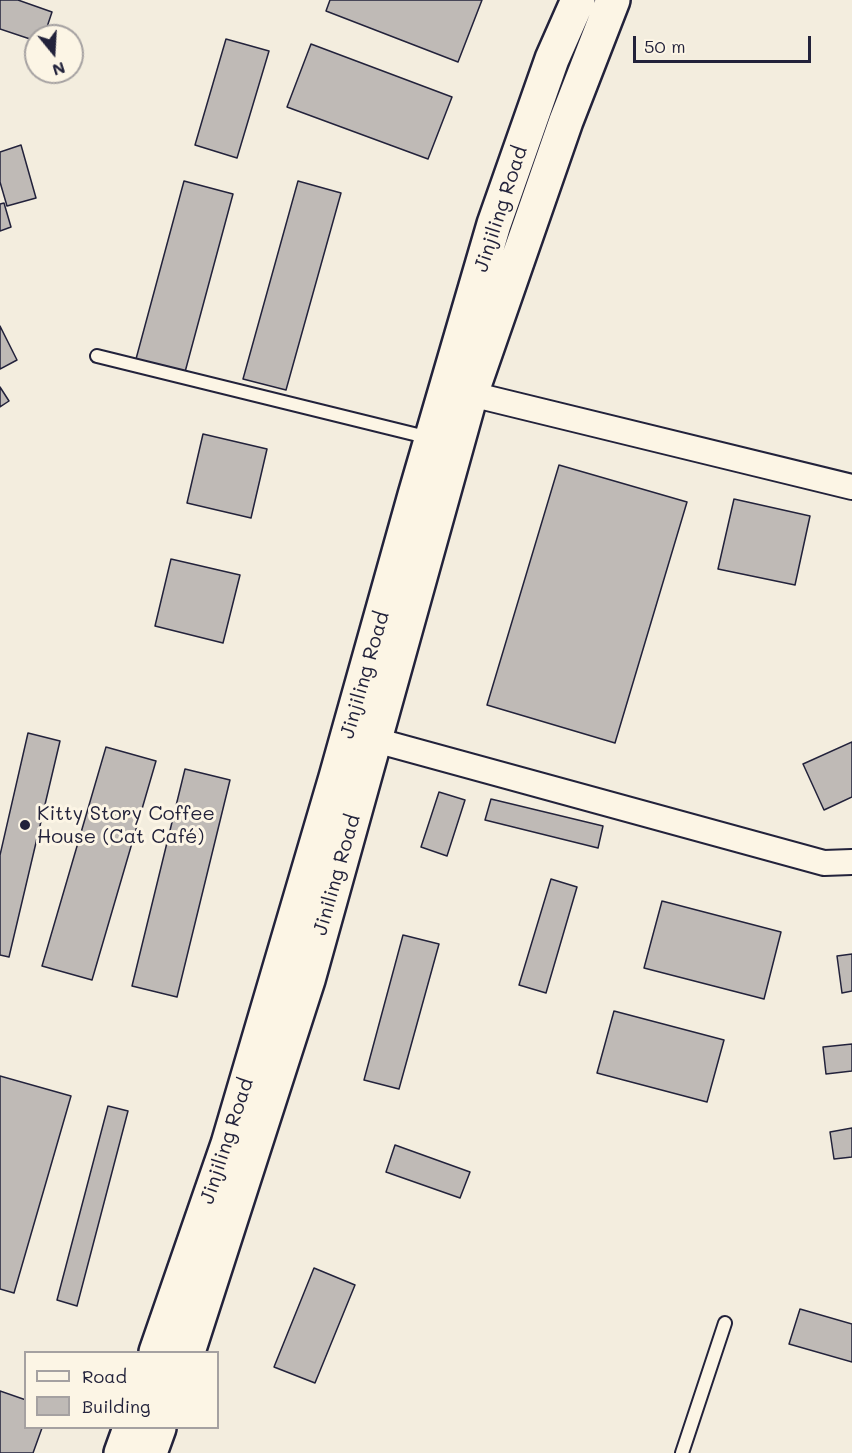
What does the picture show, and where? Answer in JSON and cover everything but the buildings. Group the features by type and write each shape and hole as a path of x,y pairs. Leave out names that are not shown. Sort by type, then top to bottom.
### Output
{"main road":[{"name":"Jinjiling Road","path":"157,1351 228,1144 336,777 494,224 552,59 578,0"},
{"name":"Jinjiling Road","path":"471,394 566,121 613,0"},
{"name":"Jiniling Road","path":"189,1351 308,980 471,394"},
{"path":"121,1453 130,1429"},
{"path":"150,1453 159,1429"}],"street":[{"path":"471,394 852,487"},
{"path":"375,740 824,863 852,862"}],"lane":[{"path":"97,356 432,438"},
{"path":"681,1453 725,1323"}],"place":[{"name":"Kitty Story Coffee House (Cat Café)","path":"25,825"}]}
